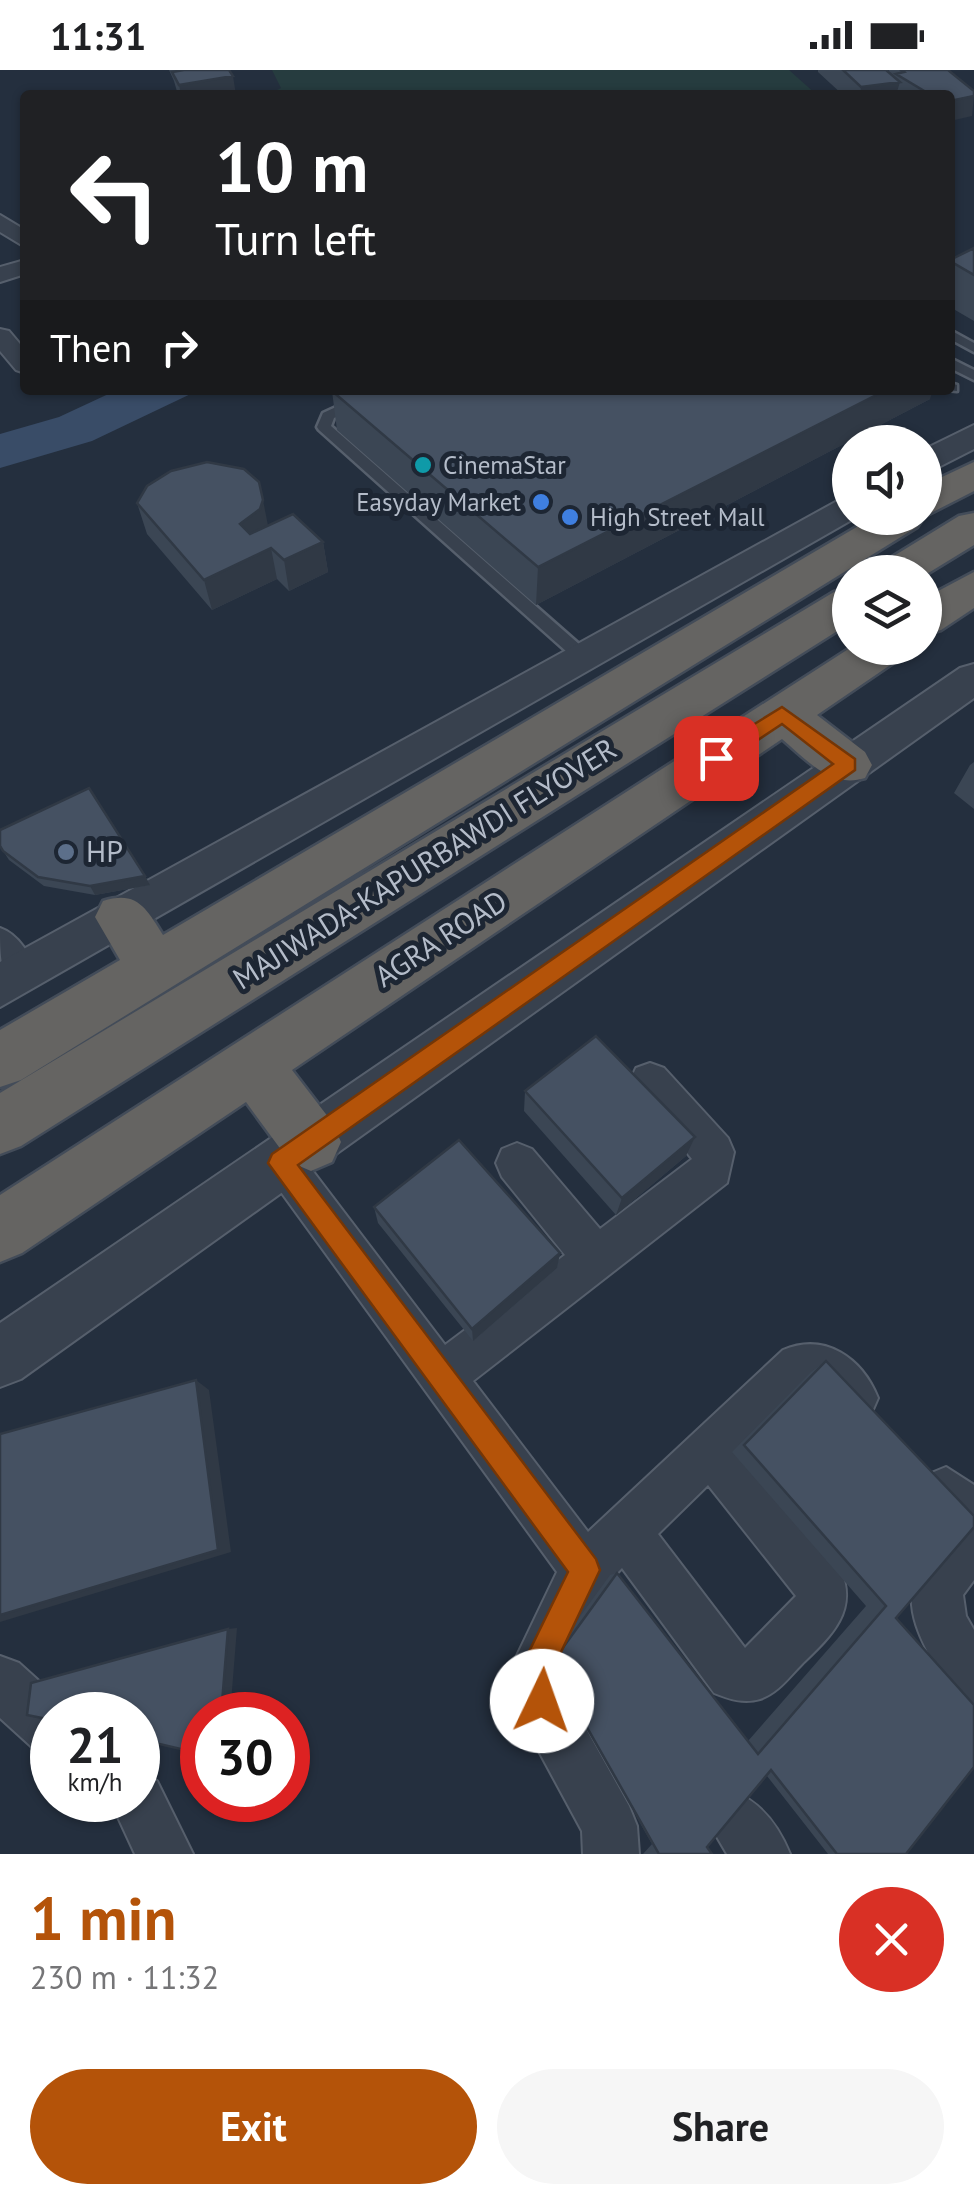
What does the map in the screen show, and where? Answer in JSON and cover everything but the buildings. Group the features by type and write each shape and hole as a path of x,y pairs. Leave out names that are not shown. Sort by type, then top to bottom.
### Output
{"highway":[{"path":"942,494 974,474"},
{"path":"927,555 974,526"},
{"path":"0,1061 874,535"},
{"path":"942,609 974,587"},
{"name":"MAJIWADA-KAPURBAWDI FLYOVER","path":"0,1126 832,614"},
{"name":"AGRA ROAD","path":"0,1231 857,665"},
{"path":"536,683 572,716"},
{"path":"782,714 848,765"},
{"path":"122,917 154,968"},
{"path":"252,1064 296,1152"}],"street":[{"path":"0,336 20,359"},
{"path":"942,454 974,436"},
{"path":"6,968 122,917 832,515"},
{"path":"0,1358 974,678"},
{"path":"440,1378 712,1170 713,1152 650,1081"},
{"path":"296,1152 440,1378 585,1570"},
{"path":"516,1162 596,1258"},
{"path":"611,1854 609,1826 542,1701 537,1668 585,1570 799,1366 825,1367 968,1514 970,1544 937,1589 941,1622 974,1680"},
{"path":"625,1532 732,1674 756,1674 819,1611 823,1589 710,1450"},
{"path":"0,1682 30,1710"},
{"path":"149,1822 165,1854"}],"lane":[{"path":"373,395 328,416 324,427 582,656"}],"green space":[{"path":"272,70 789,70 811,90 277,90 281,88"}],"water":[{"path":"106,395 189,395 92,441 0,468 0,434 59,417"}],"place":[{"name":"CinemaStar","path":"423,465"},
{"name":"Easyday Market","path":"541,502"},
{"name":"High Street Mall","path":"570,517"},
{"name":"HP","path":"66,852"}],"route":[{"path":"542,1701 537,1668 585,1570 281,1163 848,765 782,714 716,758"}]}
